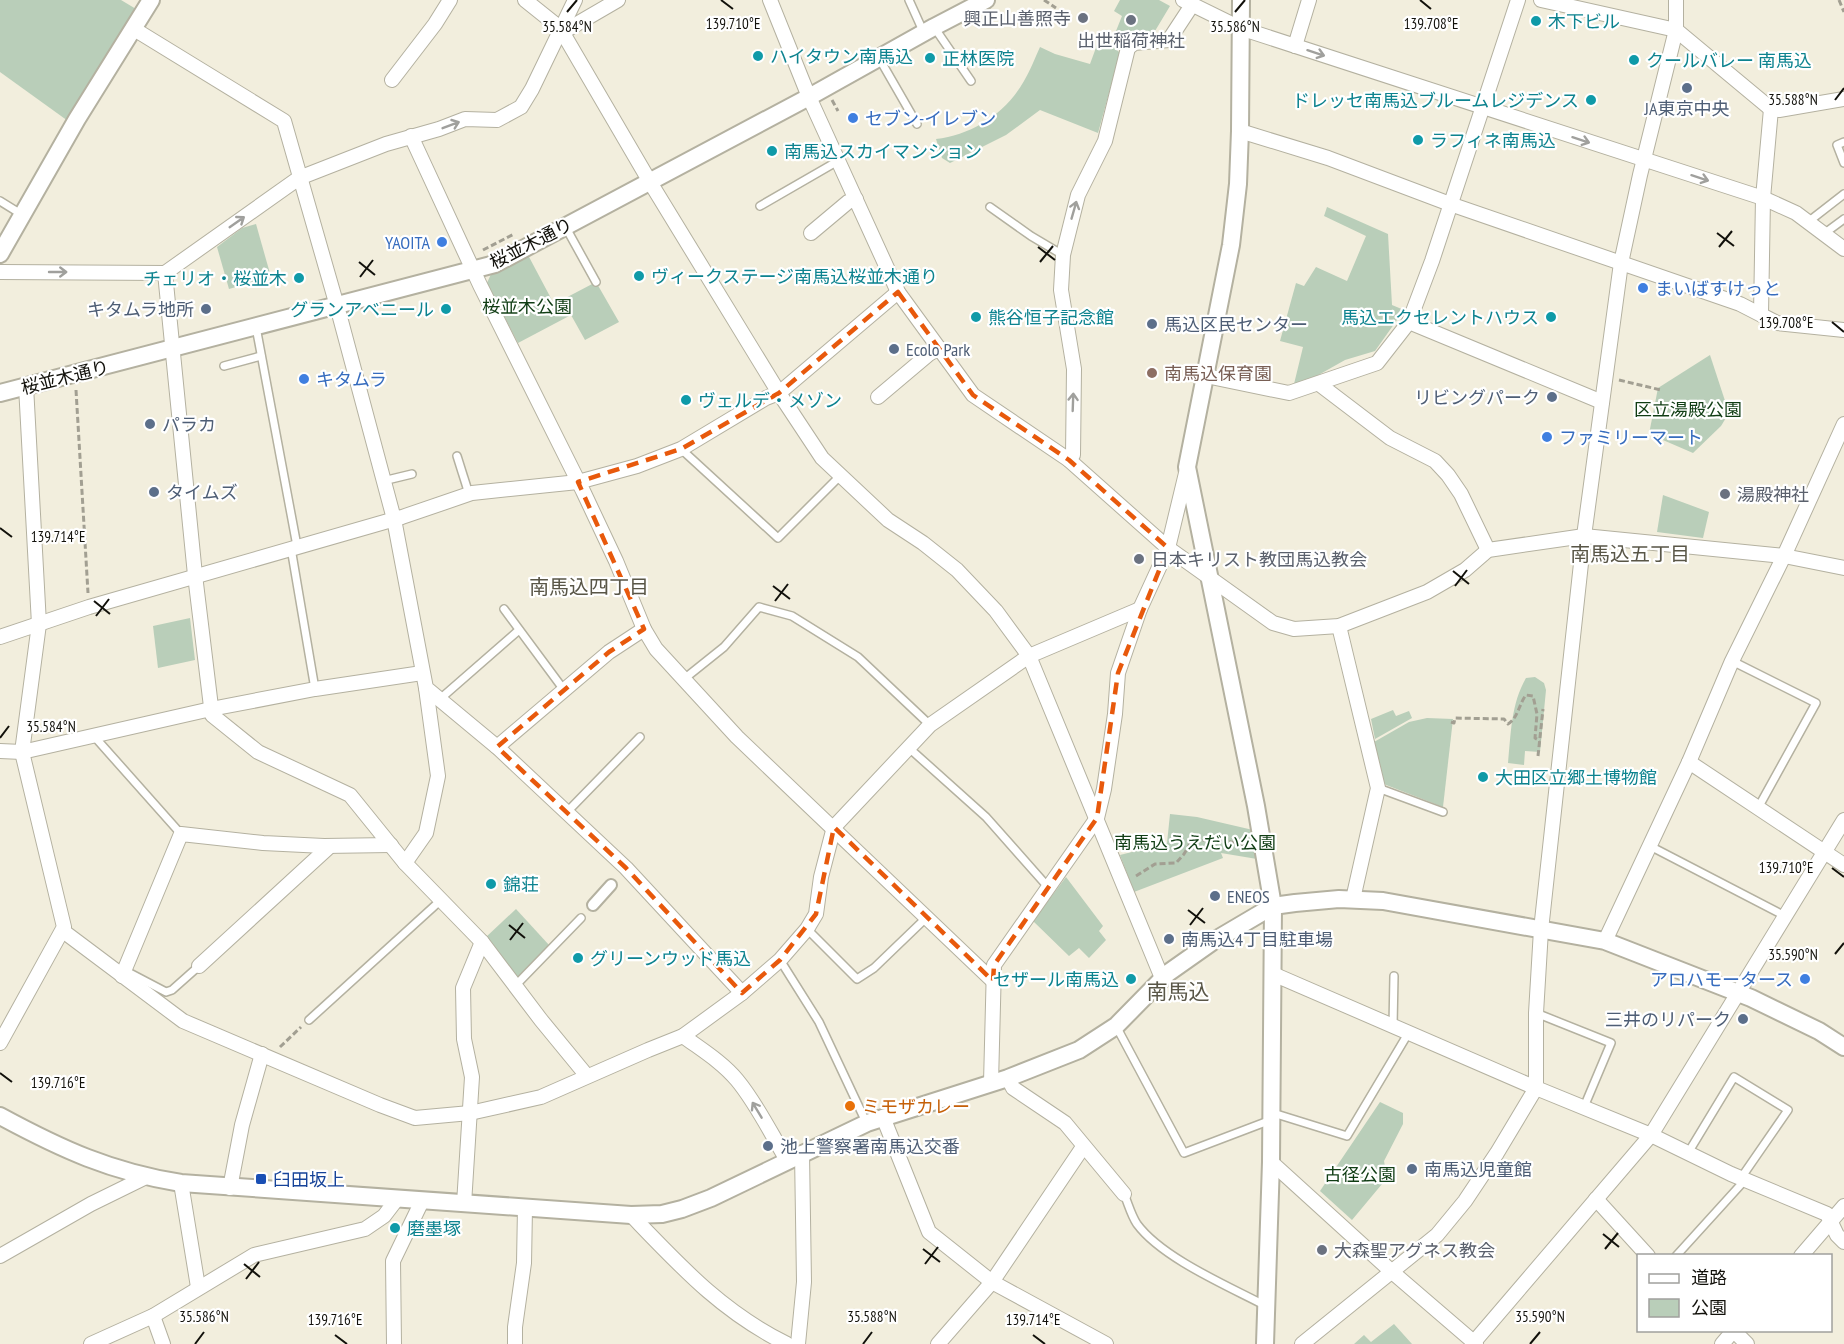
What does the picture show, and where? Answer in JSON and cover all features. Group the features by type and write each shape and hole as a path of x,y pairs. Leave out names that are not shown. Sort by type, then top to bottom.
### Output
{"street":[{"path":"0,254 77,118 151,0"},
{"path":"392,80 435,24 450,0"},
{"path":"525,0 562,30 650,182 779,393 822,458 888,520 924,543 957,570 996,611 1029,656 1162,978"},
{"path":"0,272 165,273 299,178 386,144 465,119 497,120 521,107 562,30 575,0"},
{"path":"562,30 618,0"},
{"path":"770,0 809,97 898,292 973,394 1070,460 1168,549 1279,626 1294,629 1339,626 1427,592 1465,570 1488,550 1584,536 1784,556 1844,568"},
{"path":"991,1083 994,965 1097,818 1106,778 1118,673 1140,609 1168,549 1187,467 1232,245 1240,131 1241,0"},
{"path":"1295,46 1309,0"},
{"path":"1206,376 1289,393 1377,363 1410,322 1435,262 1450,204 1518,0"},
{"path":"1541,0 1583,4 1676,30 1771,109 1779,110 1844,99"},
{"path":"1302,1344 1437,1235 1465,1202 1536,1088 1536,1013 1541,930 1584,536 1621,263 1676,30 1676,0"},
{"name":"桜並木通り","path":"0,393 495,264 809,97 979,2"},
{"path":"1070,460 1073,456 1074,369 1061,290 1063,255 1078,195 1104,141 1128,48 1134,43 1169,40 1188,3 1240,28 1763,198 1796,213 1844,249"},
{"path":"134,29 284,121 337,306 394,519 426,688 438,777 426,833 405,863"},
{"path":"1761,314 1763,198 1771,109"},
{"path":"1240,131 1328,158 1450,204 1740,304 1777,323 1844,330"},
{"path":"411,136 473,270 616,561 644,629 656,649 683,680 779,778 834,827 993,981"},
{"path":"810,233 848,202 856,199"},
{"path":"165,273 195,575 212,715 258,752 350,795 405,863 482,942 587,1076"},
{"path":"0,637 89,607 394,519 469,494 578,482 637,466 681,449 766,398 779,393 898,292"},
{"path":"1410,322 1602,402"},
{"path":"878,397 939,348"},
{"path":"1318,384 1390,438 1435,461 1461,494 1488,550"},
{"path":"0,1043 64,927 22,752 39,624 26,386"},
{"path":"1605,941 1689,762 1732,661 1784,556 1844,424"},
{"path":"1187,467 1212,581 1273,906 1271,1162 1265,1344"},
{"path":"63,931 123,973 183,1020 415,1118 470,1113 541,1097 683,1036 742,993 780,960 807,929 816,914 821,877 834,827 930,724 1029,656 1140,609"},
{"path":"1339,626 1378,788 1353,898"},
{"path":"497,747 609,652 644,629"},
{"path":"0,751 22,752 211,709 315,689 422,674"},
{"path":"426,688 497,747 626,868 742,993"},
{"path":"1689,762 1844,865"},
{"path":"1271,1162 1391,1271 1475,1343 1651,1135 1844,820"},
{"path":"123,973 181,834 263,843 330,846 390,845"},
{"path":"199,966 330,846"},
{"path":"593,905 611,885"},
{"path":"0,1116 70,1152 107,1166 146,1177 181,1183 631,1215 662,1214 682,1209 711,1197 867,1123 1008,1078 1079,1050 1116,1026 1173,968 1219,937 1273,906 1324,899 1353,898 1412,906 1605,941 1737,992 1820,1031 1844,1047"},
{"path":"464,1204 472,1077 464,1039 463,988 482,942"},
{"path":"1273,974 1536,1088 1651,1135 1743,1179 1827,1214 1837,1235 1844,1242"},
{"path":"683,1036 720,1063 737,1080 795,1156 804,1282 798,1344"},
{"path":"230,1188 242,1125 266,1055"},
{"path":"1008,1078 1013,1088 1065,1123 1124,1194"},
{"path":"883,1117 929,1232 992,1282 1106,1344"},
{"path":"938,1344 992,1282 1083,1147"},
{"path":"0,1256 91,1204 146,1177"},
{"path":"181,1183 198,1287"},
{"path":"91,1344 153,1316 254,1255 365,1229 384,1216 397,1199"},
{"path":"1596,1199 1646,1254"},
{"path":"394,1344 393,1261 422,1201"},
{"path":"1803,1254 1844,1206"},
{"path":"515,1344 515,1327 524,1263 525,1208"},
{"path":"631,1215 686,1272 734,1313 764,1333 787,1344"},
{"path":"153,1316 163,1344"},
{"path":"1722,1344 1733,1332"},
{"path":"1735,1332 1748,1344"}],"lane":[{"path":"909,0 929,30 971,81"},
{"path":"879,58 917,124"},
{"path":"1844,142 1837,145 1844,163"},
{"path":"760,206 838,161"},
{"path":"1808,222 1844,194"},
{"path":"0,201 23,216"},
{"path":"990,207 1063,255"},
{"path":"1825,234 1844,219"},
{"path":"565,226 596,282"},
{"path":"256,327 294,547 315,689"},
{"path":"224,366 261,356"},
{"path":"681,449 778,538 840,476"},
{"path":"457,456 469,494"},
{"path":"383,481 412,474"},
{"path":"683,680 724,647 759,607 792,616 858,657 930,724"},
{"path":"504,609 564,690"},
{"path":"440,699 519,630"},
{"path":"1732,661 1816,703 1758,808"},
{"path":"92,735 181,834"},
{"path":"567,812 640,737"},
{"path":"909,748 986,817 1048,887"},
{"path":"1378,788 1443,812"},
{"path":"1650,846 1785,916"},
{"path":"309,1020 441,900"},
{"path":"807,929 857,979 874,968 927,917"},
{"path":"515,986 581,918"},
{"path":"780,960 819,1022 867,1123"},
{"path":"123,973 166,992 172,990 199,966"},
{"path":"1393,1026 1394,976"},
{"path":"1536,1013 1611,1043 1584,1107"},
{"path":"1116,1026 1184,1153 1271,1116 1347,1136 1409,1032"},
{"path":"1678,1254 1743,1179 1788,1110 1734,1077 1688,1153"},
{"path":"1124,1194 1135,1221 1148,1237 1187,1263 1267,1306"}],"path":[{"path":"1044,0 1056,8"},
{"path":"1839,0 1844,12"},
{"path":"75,374 89,607"},
{"path":"1606,377 1661,390"},
{"path":"1451,722 1454,723 1455,718 1504,719 1508,724 1514,720 1519,703 1526,695 1533,696 1537,714 1535,738 1540,741"},
{"path":"1538,756 1543,709"},
{"path":"1123,882 1155,864 1176,862 1191,842 1212,839 1263,849"},
{"path":"266,1055 309,1020"}],"highlighted area":[{"path":"898,292 973,395 1069,460 1168,548 1118,673 1097,818 994,965 993,981 834,827 816,914 780,960 742,993 626,868 497,747 609,652 644,629 578,482 681,449 779,393"}],"green space":[{"path":"0,0 121,0 136,9 68,121 0,72"},
{"path":"1120,0 1159,0 1170,6 1152,36 1129,39 1116,31 1122,16 1114,11"},
{"path":"1101,34 1120,53 1098,133 1040,110 1006,135 950,163 942,158 936,139 962,133 987,121 998,112 1017,93 1040,47 1090,64"},
{"path":"1327,207 1388,234 1392,305 1404,310 1375,351 1345,360 1306,382 1294,384 1303,347 1280,341 1296,283 1304,286 1316,267 1347,281 1366,236 1324,216"},
{"path":"256,224 271,277 229,289 217,247 242,228"},
{"name":"桜並木公園","path":"528,255 554,304 596,282 619,322 585,340 571,315 518,343 487,283 491,274"},
{"name":"区立湯殿公園","path":"1710,355 1729,413 1721,426 1693,453 1649,434 1658,388"},
{"path":"1663,495 1709,512 1703,538 1657,532"},
{"path":"190,618 195,660 158,668 153,626"},
{"path":"1535,677 1544,683 1546,690 1540,752 1525,751 1524,765 1508,763 1512,719 1517,698 1526,678"},
{"path":"1393,710 1396,716 1409,711 1412,718 1375,739 1371,719"},
{"path":"1427,718 1453,719 1443,807 1381,783 1374,742 1409,722"},
{"name":"南馬込うえだい公園","path":"1170,814 1197,817 1253,830 1257,859 1221,853 1223,858 1134,892 1120,855 1167,843"},
{"path":"1066,877 1103,926 1099,931 1106,940 1089,958 1079,948 1069,956 1033,921"},
{"path":"516,909 549,945 516,979 485,938"},
{"name":"古径公園","path":"1380,1102 1403,1113 1403,1124 1384,1161 1387,1178 1352,1220 1320,1191"},
{"path":"1394,1324 1412,1344 1354,1344 1364,1335 1371,1342"}],"place":[{"name":"興正山善照寺","path":"1083,18"},
{"name":"出世稲荷神社","path":"1131,20"},
{"name":"木下ビル","path":"1536,21"},
{"name":"ハイタウン南馬込","path":"758,56"},
{"name":"正林医院","path":"930,58"},
{"name":"クールバレー 南馬込","path":"1634,60"},
{"name":"JA東京中央","path":"1687,88"},
{"name":"ドレッセ南馬込ブルームレジデンス","path":"1591,100"},
{"name":"セブン-イレブン","path":"853,118"},
{"name":"ラフィネ南馬込","path":"1418,140"},
{"name":"南馬込スカイマンション","path":"772,151"},
{"name":"YAOITA","path":"442,242"},
{"name":"ヴィークステージ南馬込桜並木通り","path":"639,276"},
{"name":"チェリオ・桜並木","path":"299,278"},
{"name":"まいばすけっと","path":"1643,288"},
{"name":"キタムラ地所","path":"206,309"},
{"name":"グランアベニール","path":"446,309"},
{"name":"熊谷恒子記念館","path":"976,317"},
{"name":"馬込エクセレントハウス","path":"1551,317"},
{"name":"馬込区民センター","path":"1152,324"},
{"name":"Ecolo Park","path":"894,349"},
{"name":"南馬込保育園","path":"1152,373"},
{"name":"キタムラ","path":"304,379"},
{"name":"リビングパーク","path":"1552,397"},
{"name":"ヴェルデ・メゾン","path":"686,400"},
{"name":"パラカ","path":"150,424"},
{"name":"ファミリーマート","path":"1547,437"},
{"name":"タイムズ","path":"154,492"},
{"name":"湯殿神社","path":"1725,494"},
{"name":"日本キリスト教団馬込教会","path":"1139,559"},
{"name":"大田区立郷土博物館","path":"1483,777"},
{"name":"錦荘","path":"491,884"},
{"name":"ENEOS","path":"1215,896"},
{"name":"南馬込4丁目駐車場","path":"1169,939"},
{"name":"グリーンウッド馬込","path":"578,958"},
{"name":"セザール南馬込","path":"1131,979"},
{"name":"アロハモータース","path":"1805,979"},
{"name":"三井のリパーク","path":"1743,1019"},
{"name":"ミモザカレー","path":"850,1106"},
{"name":"池上警察署南馬込交番","path":"768,1146"},
{"name":"南馬込児童館","path":"1412,1169"},
{"name":"臼田坂上","path":"261,1179"},
{"name":"磨墨塚","path":"395,1228"},
{"name":"大森聖アグネス教会","path":"1322,1250"}],"district":[{"name":"南馬込五丁目","path":"1630,554"},
{"name":"南馬込四丁目","path":"589,587"},
{"name":"南馬込","path":"1178,991"}]}
